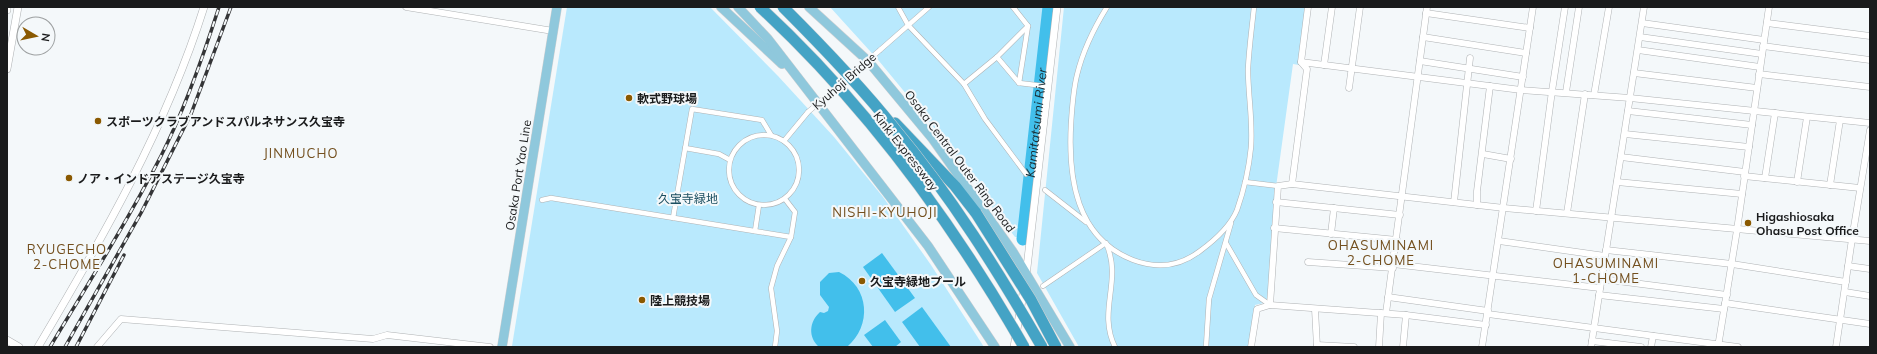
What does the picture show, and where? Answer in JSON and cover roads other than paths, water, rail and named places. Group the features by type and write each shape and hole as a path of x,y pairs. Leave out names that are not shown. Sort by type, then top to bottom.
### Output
{"highway":[{"name":"Kinki Expressway","path":"760,7 812,59 846,97 912,178 975,266 1024,347"},
{"name":"Kinki Expressway","path":"783,7 858,86 926,168 991,262 1042,347"},
{"path":"858,86 937,166 976,214 1031,300 1056,347"}],"main road":[{"name":"Osaka Port Yao Line","path":"502,347 557,7"},
{"path":"721,7 799,80"},
{"path":"738,7 768,38 928,246 995,347"},
{"name":"Osaka Central Outer Ring Road","path":"808,7 868,60 932,138 1027,273 1070,347"},
{"path":"816,7 868,60"}],"street":[{"path":"7,69 18,7"},
{"path":"38,347 85,267 124,195 156,131 204,7"},
{"path":"406,7 553,31"},
{"path":"898,7 908,25 964,84 986,119 1026,174"},
{"name":"Kyuhoji Bridge","path":"784,141 808,112 929,7"},
{"path":"1013,7 1028,26 1019,83"},
{"path":"1014,347 1027,273 1057,7"},
{"path":"1107,7 1093,30 1082,57 1076,76 1072,103 1070,150 1072,178 1081,208 1088,223 1096,235 1119,254 1146,265 1158,267 1193,256 1231,223"},
{"path":"1206,347 1209,299 1219,261 1245,182 1251,146 1248,68 1254,7"},
{"path":"1292,184 1307,69 1302,62 1308,7"},
{"path":"1324,65 1332,7"},
{"path":"1348,88 1360,7"},
{"path":"1482,347 1499,242 1533,7"},
{"path":"1536,211 1565,7"},
{"path":"1566,92 1579,7"},
{"path":"1594,95 1609,7"},
{"path":"1642,347 1592,344 1644,7"},
{"path":"1719,346 1769,7"},
{"path":"1379,347 1397,240 1427,10 1530,28"},
{"path":"1767,22 1870,36"},
{"path":"1642,23 1870,60"},
{"path":"964,84 997,57 1028,26"},
{"path":"1423,37 1526,53"},
{"path":"1640,37 1762,54"},
{"path":"1638,50 1760,66"},
{"path":"997,57 1019,83 1044,86"},
{"path":"1454,202 1466,83 1470,58"},
{"path":"1420,61 1523,77"},
{"path":"1302,62 1521,90 1566,92 1630,98 1870,124"},
{"path":"1634,73 1757,88"},
{"path":"1759,74 1870,87"},
{"path":"1477,205 1477,191 1483,154 1490,86"},
{"path":"1567,213 1585,94"},
{"path":"673,218 692,109 762,120 771,135"},
{"path":"1628,111 1752,125"},
{"path":"1765,178 1775,113"},
{"path":"1797,182 1807,117"},
{"path":"1830,185 1840,120"},
{"path":"1836,347 1870,130"},
{"path":"1625,134 1748,148"},
{"path":"758,135 771,135 784,141 795,154 799,170 795,186 785,199 773,204 760,205 745,200 734,190 729,176 730,160 735,148 745,140 758,135"},
{"path":"685,148 719,154 730,160"},
{"path":"1483,154 1511,159"},
{"path":"1621,157 1765,178 1860,188"},
{"path":"1245,182 1278,186 1292,184 1403,195 1504,208 1870,241"},
{"path":"1617,182 1742,194"},
{"path":"1270,305 1278,186"},
{"path":"1044,190 1088,223"},
{"path":"542,200 551,198 791,237"},
{"path":"774,347 777,331 772,288 777,266 791,237 795,212 785,199"},
{"path":"1276,202 1400,215"},
{"path":"755,231 760,205"},
{"path":"1332,234 1334,208"},
{"path":"1274,228 1397,240"},
{"path":"1499,242 1732,264 1846,282"},
{"path":"1043,286 1106,243"},
{"path":"1106,243 1112,257 1113,281 1108,312 1109,330 1115,347"},
{"path":"1226,243 1256,295 1270,305"},
{"path":"1308,262 1393,266 1494,274 1600,292 1870,324"},
{"path":"1848,266 1870,268"},
{"path":"1602,279 1727,295"},
{"path":"1845,292 1870,296"},
{"path":"1388,297 1719,346 1738,347"},
{"path":"1251,347 1257,309 1270,305 1316,310 1406,315 1486,325"},
{"path":"1316,310 1317,346 1354,347"},
{"path":"1403,347 1406,315"},
{"path":"97,347 121,318 373,339 386,335 490,347"},
{"path":"1651,347 1653,336"},
{"path":"7,340 20,347"},
{"path":"1684,347 1685,340"}],"water":[{"path":"882,253 915,298 895,312 863,267"},
{"path":"839,272 857,287 862,297 864,318 861,329 847,347 819,347 813,339 811,330 812,325 816,316 820,312 824,313 828,311 829,307 820,295 820,282 829,273"},
{"path":"922,307 951,347 920,347 902,322"},
{"path":"885,320 901,342 895,347 873,347 864,335"}],"waterway":[{"name":"Kamitatsumi River","path":"1023,239 1049,7"}],"railway":[{"path":"50,347 121,229 170,138 193,83 219,7"},
{"path":"65,347 141,213 191,114 231,7"},
{"path":"76,347 124,255"}],"place":[{"name":"軟式野球場","path":"629,98"},
{"name":"スポーツクラブアンドスパルネサンス久宝寺","path":"98,121"},
{"name":"ノア・インドアステージ久宝寺","path":"69,178"},
{"name":"Higashiosaka Ohasu Post Office","path":"1748,223"},
{"name":"久宝寺緑地プール","path":"862,281"},
{"name":"陸上競技場","path":"642,300"}],"district":[{"name":"JINMUCHO","path":"301,153"},
{"name":"NISHI-KYUHOJI","path":"885,212"},
{"name":"OHASUMINAMI 2-CHOME","path":"1381,252"},
{"name":"RYUGECHO 2-CHOME","path":"67,256"},
{"name":"OHASUMINAMI 1-CHOME","path":"1606,270"}],"park label":[{"name":"久宝寺緑地","path":"688,198"}]}
